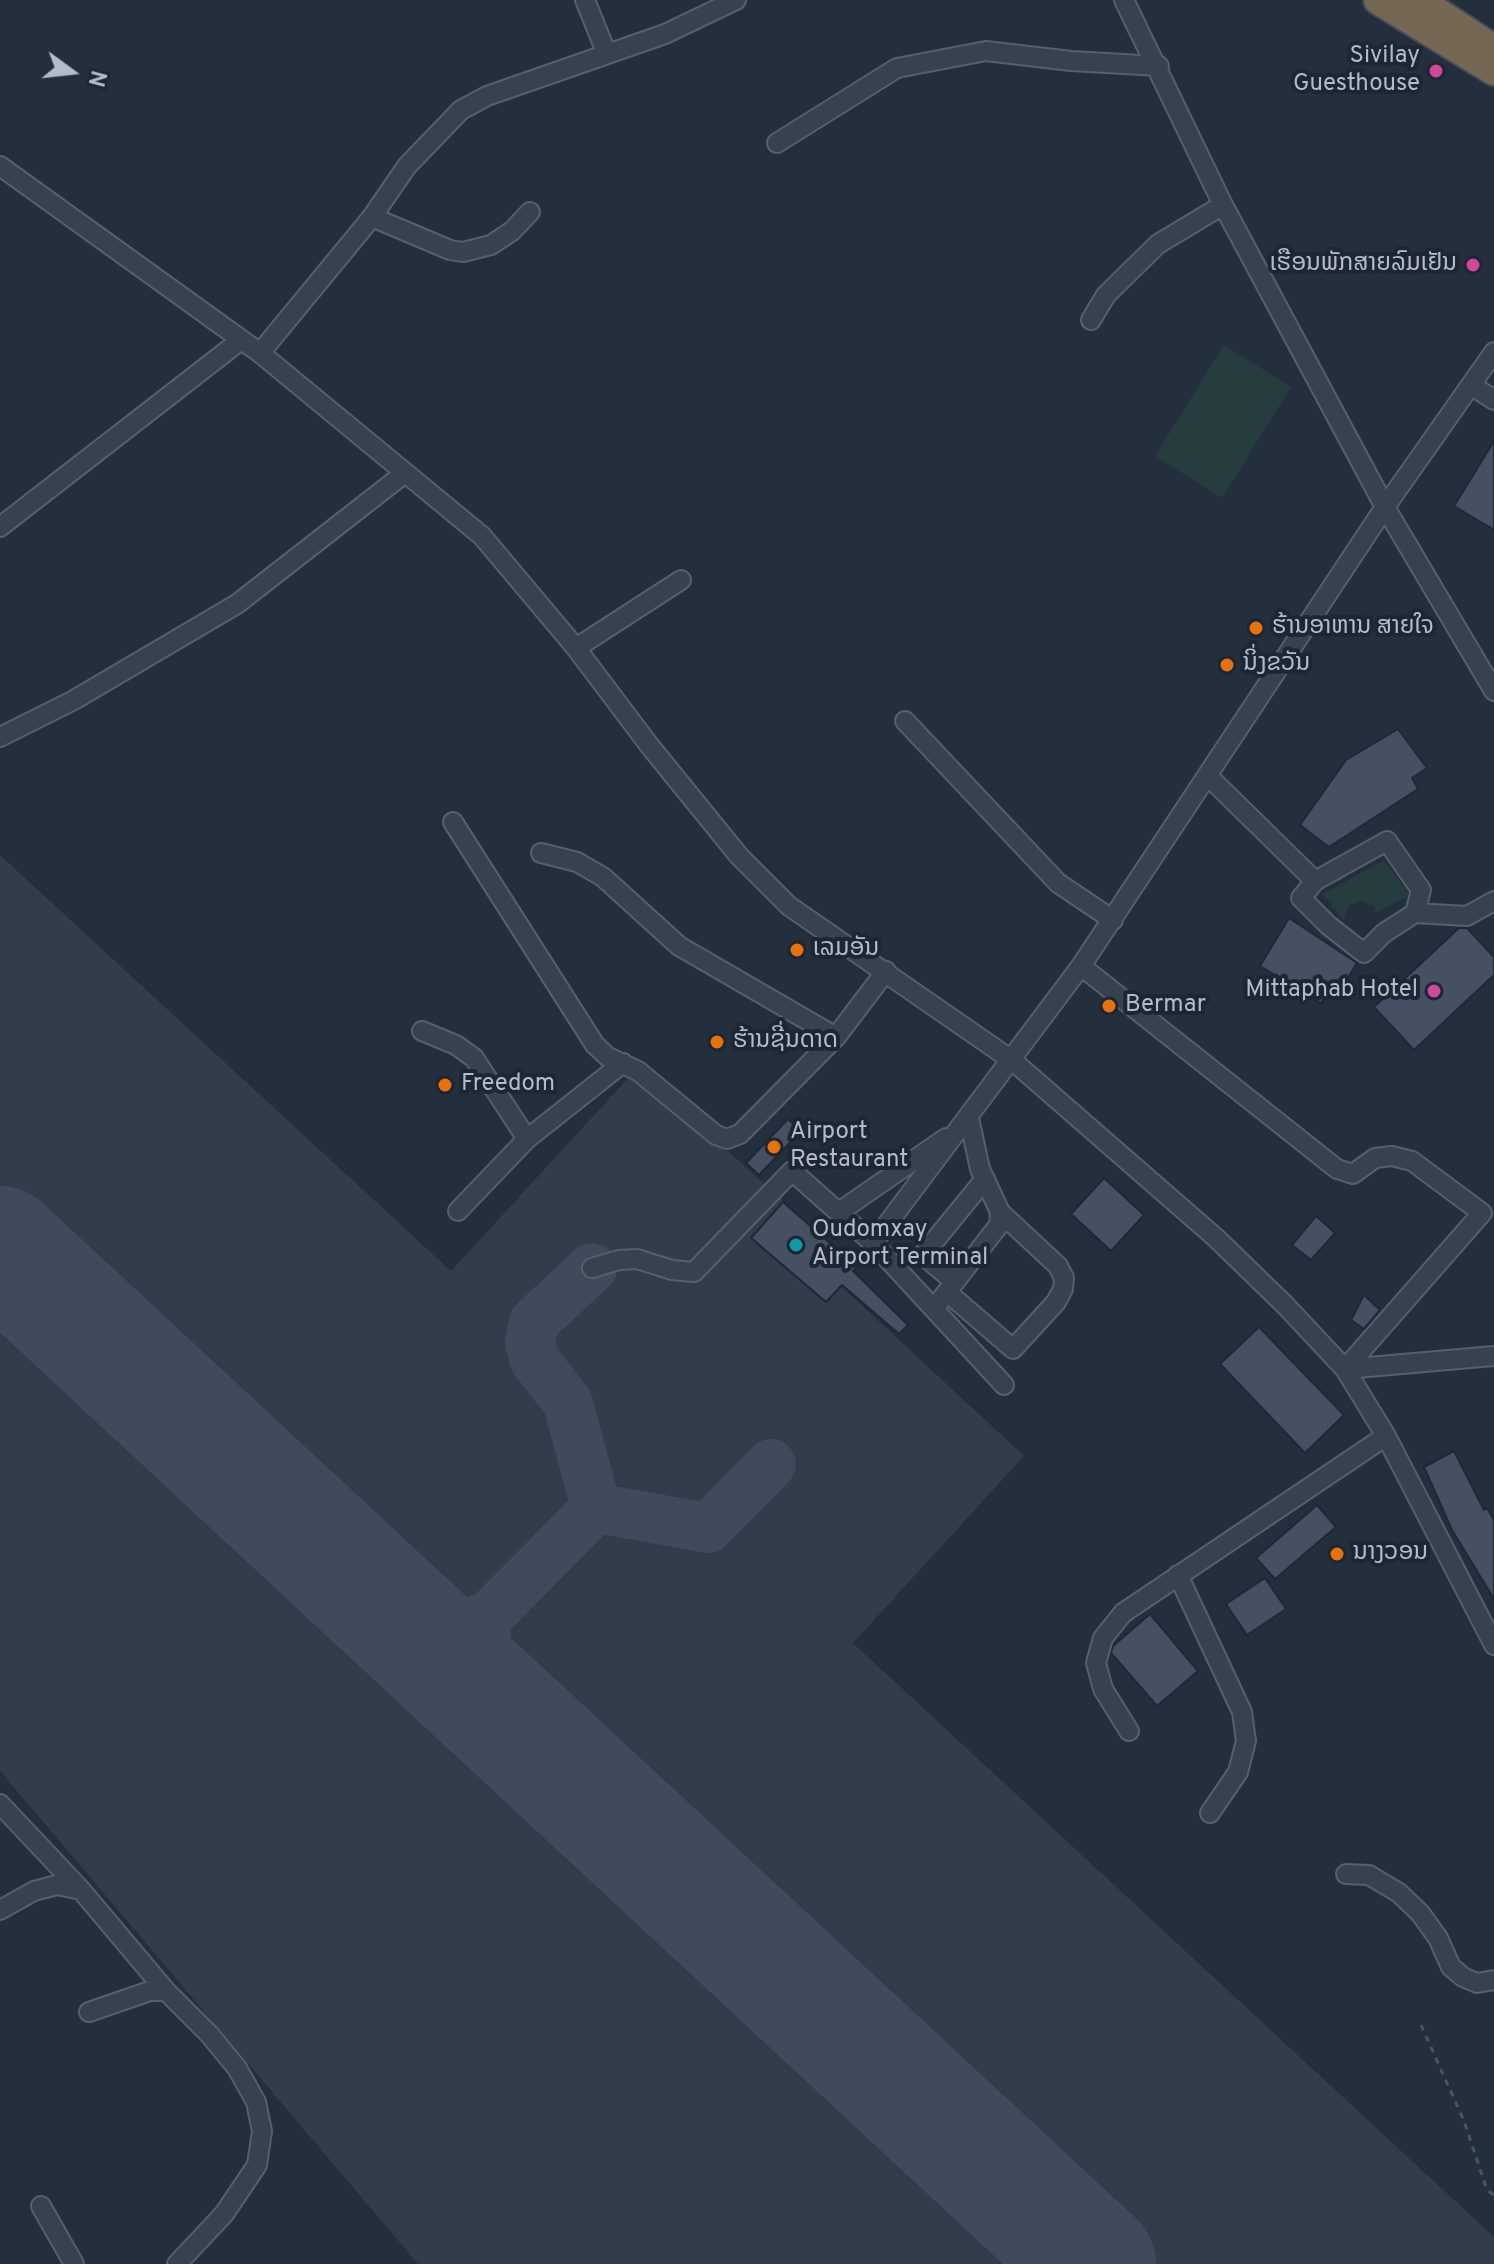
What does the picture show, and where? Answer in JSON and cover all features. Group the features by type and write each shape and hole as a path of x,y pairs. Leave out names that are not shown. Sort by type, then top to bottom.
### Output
{"highway":[{"path":"1378,0 1494,71"},
{"path":"1419,0 1494,49"}],"street":[{"path":"585,0 606,52"},
{"path":"260,353 372,217 429,139 461,110 487,96 606,52 665,34 736,0"},
{"path":"1124,0 1159,66 1223,205 1385,507 1494,691"},
{"path":"777,143 897,68 986,51 1071,61 1159,66"},
{"path":"0,166 260,353 482,536 576,648 739,856 789,906 1013,1061 1216,1238 1345,1369 1386,1436 1494,1645"},
{"path":"1091,320 1106,295 1158,244 1223,205"},
{"path":"372,217 450,250 463,252 491,245 512,231 530,212"},
{"path":"0,527 241,340"},
{"path":"873,1243 1013,1061 1081,966 1385,507 1494,352"},
{"path":"1471,385 1494,400"},
{"path":"0,737 74,700 237,604 405,473"},
{"path":"576,648 681,580"},
{"path":"905,721 1058,883 1113,920"},
{"path":"1208,776 1315,881"},
{"path":"453,822 595,1045 608,1057 623,1063 675,1100 716,1135 727,1139 740,1134 836,1037 886,971"},
{"path":"1415,913 1421,890 1387,841 1315,881 1301,898 1328,925 1364,953 1384,933 1415,913 1467,916 1494,901"},
{"path":"541,853 577,862 603,877 679,946 836,1037"},
{"path":"1081,966 1337,1169 1353,1174 1375,1158 1392,1156 1412,1161 1488,1215 1345,1369"},
{"path":"422,1031 456,1045 474,1058 527,1139"},
{"path":"458,1211 527,1139 623,1063"},
{"path":"967,1121 980,1169 985,1179 1000,1212 1058,1266 1064,1278 1063,1289 1056,1302 1013,1349 923,1255 985,1179"},
{"path":"839,1212 967,1121"},
{"path":"592,1268 619,1260 637,1259 672,1270 694,1272 792,1171 873,1243 1004,1385"},
{"path":"933,1310 993,1238 999,1225 1000,1212"},
{"path":"1345,1369 1494,1356"},
{"path":"1129,1731 1103,1689 1096,1663 1103,1638 1123,1613 1386,1436"},
{"path":"1178,1575 1242,1712 1246,1741 1238,1772 1210,1813"},
{"path":"0,1804 81,1890 166,1991 209,2034 237,2068 256,2102 262,2131 257,2165 224,2214 177,2264"},
{"path":"1346,1874 1369,1875 1399,1893 1438,1938 1451,1967 1477,1983 1494,1980"},
{"path":"0,1910 34,1891 57,1885 81,1890"},
{"path":"89,2012 150,1991 166,1991"},
{"path":"41,2206 74,2264"}],"path":[{"path":"1421,2025 1464,2121 1487,2190 1494,2195"}],"shaded area":[{"path":"0,855 451,1271 630,1076 651,1082 840,1252 846,1246 863,1261 841,1286 1024,1456 853,1643 1494,2237 1494,2264 418,2264 0,1771"}],"green space":[{"path":"1224,345 1291,387 1222,498 1155,456"},
{"path":"1384,860 1410,895 1375,913 1375,907 1361,901 1348,906 1344,921 1323,894"}],"building":[{"path":"1494,441 1494,530 1454,506"},
{"path":"1398,729 1427,768 1412,778 1418,789 1329,847 1300,825 1346,760"},
{"path":"1289,918 1357,963 1338,994 1330,989 1321,1003 1260,966"},
{"name":"Mittaphab Hotel","path":"1459,928 1467,928 1494,957 1494,975 1414,1050 1374,1007"},
{"name":"Airport Restaurant","path":"788,1119 801,1131 759,1175 746,1163"},
{"path":"1104,1178 1144,1215 1111,1251 1071,1214"},
{"name":"Oudomxay Airport Terminal","path":"783,1202 840,1252 846,1246 863,1261 853,1271 908,1325 899,1334 842,1285 826,1302 751,1238"},
{"path":"1316,1216 1335,1233 1311,1260 1292,1245"},
{"path":"1364,1295 1380,1310 1364,1329 1351,1320"},
{"path":"1259,1327 1344,1415 1305,1453 1220,1364"},
{"path":"1454,1451 1484,1510 1487,1508 1494,1520 1494,1599 1452,1530 1424,1467"},
{"path":"1317,1505 1336,1527 1275,1579 1256,1558"},
{"path":"1265,1578 1286,1609 1247,1635 1226,1604"},
{"path":"1150,1614 1198,1671 1157,1706 1111,1653 1113,1646"}],"taxiway":[{"path":"592,1268 534,1322 530,1342 534,1359 568,1403 596,1508"},
{"path":"596,1508 708,1528 771,1464"},
{"path":"404,1623 453,1627 487,1618 596,1508"},
{"path":"487,1618 484,1652 487,1677 510,1721"}],"runway":[{"path":"0,1248 1094,2264"}],"place":[{"name":"Sivilay Guesthouse","path":"1436,71"},
{"name":"ເຮືອນພັກສາຍລົມເຢັນ","path":"1473,265"},
{"name":"ຮ້ານອາຫານ ສາຍໃຈ","path":"1256,628"},
{"name":"ນິ່ງຂວັນ","path":"1227,665"},
{"name":"ເລມອັນ","path":"797,950"},
{"name":"Mittaphab Hotel","path":"1434,991"},
{"name":"Bermar","path":"1109,1006"},
{"name":"ຮ້ານຊີ່ນດາດ","path":"717,1042"},
{"name":"Freedom","path":"445,1085"},
{"name":"Airport Restaurant","path":"774,1147"},
{"name":"Oudomxay Airport Terminal","path":"796,1245"},
{"name":"ນາງວອນ","path":"1337,1554"}]}
